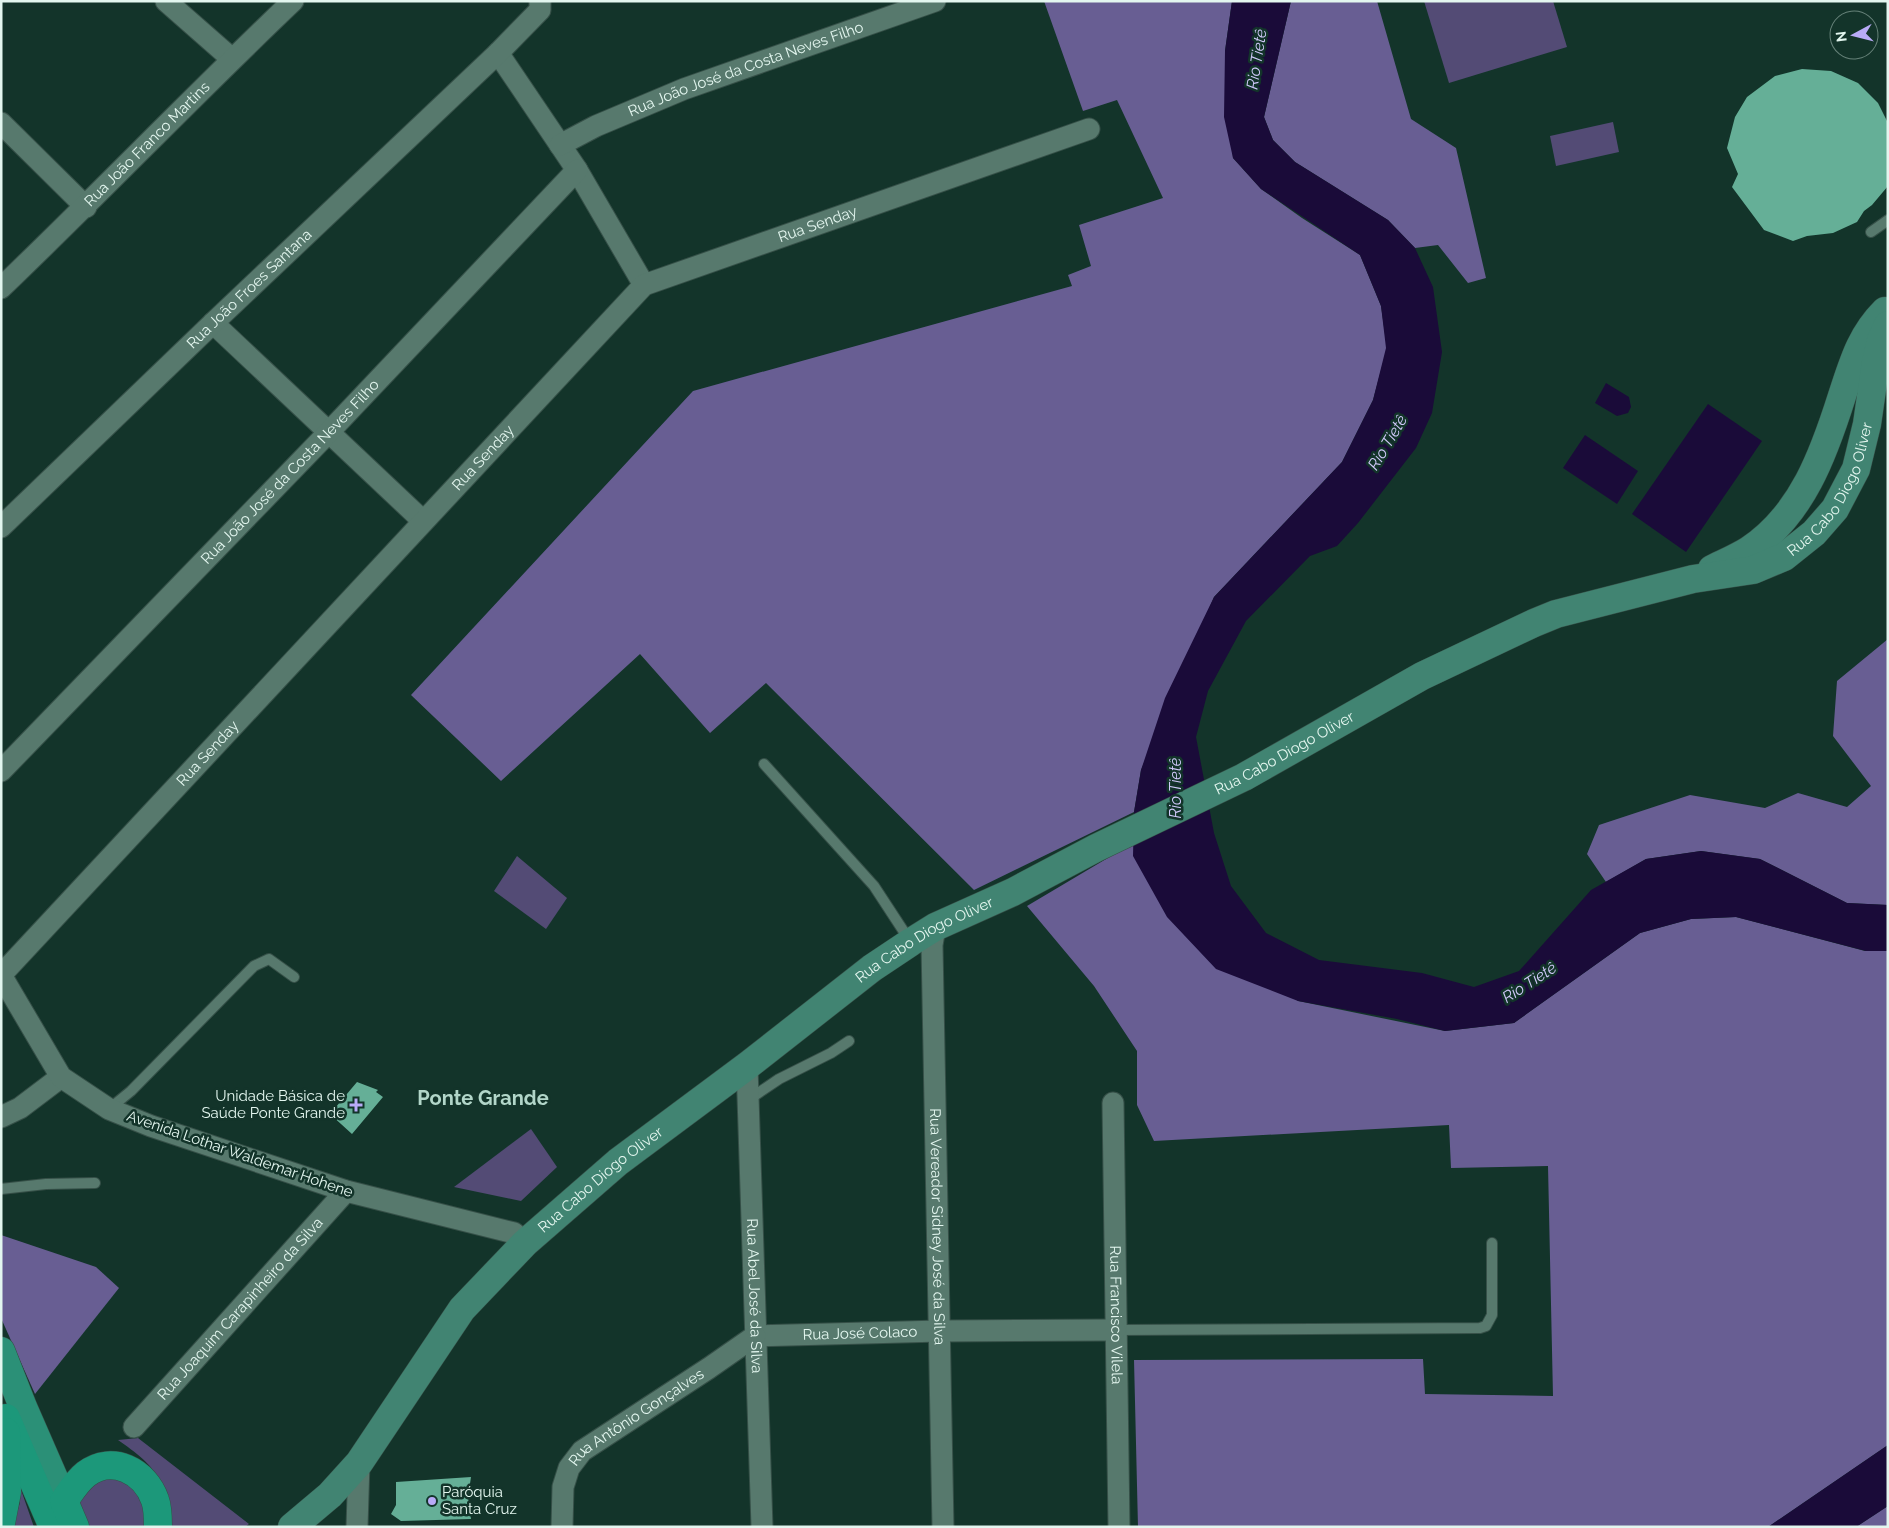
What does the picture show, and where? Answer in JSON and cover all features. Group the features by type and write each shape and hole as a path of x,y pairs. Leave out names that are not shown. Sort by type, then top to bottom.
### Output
{"highway":[{"path":"1,1523 7,1492 4,1412"},
{"path":"4,1412 53,1527"},
{"path":"75,1527 64,1501 76,1484 87,1473 109,1465 122,1466 134,1472 146,1483 154,1499 158,1527"}],"main road":[{"name":"Rua Cabo Diogo Oliver","path":"1693,579 1750,550 1780,524 1804,492 1831,432 1855,356 1864,336 1888,308"},
{"name":"Rua Cabo Diogo Oliver","path":"284,1527 305,1523 359,1463 462,1309 520,1238 747,1066 872,968 911,942 935,927 1012,892 1096,848 1244,777 1422,676 1534,623 1556,614 1693,579 1753,570 1784,557 1814,534 1835,509 1856,469 1868,424 1876,362 1888,325"},
{"path":"1831,432 1856,469"},
{"path":"1,1351 64,1501"}],"street":[{"path":"166,1 232,60"},
{"name":"Rua João Franco Martins","path":"1,288 86,207 232,60 294,1"},
{"name":"Rua João Froes Santana","path":"1,527 498,53 540,10 540,1"},
{"name":"Rua João José da Costa Neves Filho","path":"560,145 613,119 684,90 935,1"},
{"path":"498,53 576,170 644,285"},
{"path":"1,123 86,207"},
{"name":"Rua Senday","path":"1,975 644,285 1089,130"},
{"name":"Rua João José da Costa Neves Filho","path":"1,771 328,433 576,170"},
{"path":"213,323 423,521"},
{"name":"Rua Vereador Sidney José da Silva","path":"935,927 932,945 943,1527"},
{"name":"Avenida Lothar Waldemar Hohene","path":"1,975 61,1077 109,1109 151,1126 346,1191 520,1238"},
{"name":"Rua Abel José da Silva","path":"747,1066 762,1527"},
{"path":"1,1131 11,1113 61,1077"},
{"name":"Rua Francisco Vilela","path":"1113,1103 1119,1527"},
{"name":"Rua Joaquim Carapinheiro da Silva","path":"134,1427 346,1191"},
{"name":"Rua José Colaco","path":"755,1336 940,1331 1115,1330"},
{"name":"Rua Antônio Gonçalves","path":"562,1527 563,1487 569,1468 582,1452 710,1368 755,1336"},
{"path":"357,1527 359,1463"}],"lane":[{"path":"1871,232 1888,220"},
{"path":"764,764 874,886 911,942"},
{"path":"109,1109 131,1091 254,966 269,959 294,977"},
{"path":"748,1101 779,1079 831,1053 849,1041"},
{"path":"1,1188 46,1184 95,1183"},
{"path":"1115,1330 1480,1328 1486,1326 1492,1315 1492,1243"}],"shaded area":[{"path":"1044,1 1232,1 1225,51 1233,158 1261,189 1360,255 1381,306 1387,348 1373,400 1342,462 1214,597 1141,770 1134,812 974,890 766,683 710,733 640,654 501,781 411,695 693,391 1072,286 1068,275 1091,266 1079,225 1163,198 1117,100 1083,111"},
{"path":"1291,1 1377,1 1411,119 1456,148 1486,278 1468,283 1438,245 1415,248 1388,220 1295,162 1273,140 1264,117"},
{"path":"1424,1 1553,1 1567,47 1449,83"},
{"path":"1613,122 1619,152 1556,166 1550,136"},
{"path":"1888,639 1888,905 1847,903 1760,859 1701,851 1646,859 1606,882 1587,854 1599,825 1690,795 1765,808 1798,793 1847,807 1871,786 1833,736 1837,681"},
{"path":"1133,843 1298,1001 1445,1031 1514,1023 1640,933 1691,919 1736,917 1865,951 1888,951 1888,1445 1768,1527 1138,1527 1134,1360 1423,1359 1425,1394 1553,1396 1548,1166 1451,1168 1449,1125 1154,1141 1137,1105 1137,1051 1094,986 1027,906"},
{"path":"517,856 567,898 546,929 494,891"},
{"path":"531,1129 557,1167 521,1201 454,1187"},
{"path":"1,1235 96,1267 119,1288 35,1394 1,1318"},
{"path":"138,1438 249,1524 245,1527 169,1527 164,1494 158,1477 143,1459 118,1440"},
{"path":"100,1475 138,1486 149,1527 84,1527 77,1508 79,1493"},
{"path":"19,1484 34,1527 13,1527 20,1502"},
{"path":"1888,1506 1888,1527 1856,1527"}],"water":[{"name":"Rio Tietê","path":"1232,1 1291,1 1264,117 1273,140 1295,162 1388,220 1415,248 1433,287 1442,352 1432,413 1416,448 1358,523 1337,546 1310,556 1246,621 1208,691 1196,737 1214,833 1231,886 1266,933 1319,960 1422,973 1474,987 1519,971 1591,890 1646,859 1701,851 1760,859 1847,903 1888,905 1888,951 1866,951 1736,917 1691,919 1640,933 1514,1023 1445,1031 1397,1019 1298,1001 1216,969 1167,917 1133,856 1134,812 1141,770 1165,698 1214,597 1342,462 1373,400 1386,348 1381,306 1360,255 1261,189 1233,158 1224,117 1225,51"},
{"path":"1606,383 1629,397 1631,407 1628,413 1617,416 1595,403"},
{"path":"1708,404 1762,441 1686,552 1632,514"},
{"path":"1585,435 1638,471 1617,504 1563,468"},
{"path":"1888,1445 1888,1506 1856,1527 1768,1527"}],"building":[{"path":"1802,69 1831,71 1858,83 1878,103 1888,123 1888,186 1872,205 1864,211 1857,222 1833,233 1807,236 1793,241 1764,230 1732,187 1738,174 1727,148 1735,117 1747,97 1775,76"},
{"name":"Unidade Básica de Saúde Ponte Grande","path":"357,1082 378,1090 376,1092 383,1097 352,1134 330,1114"},
{"name":"Paróquia Santa Cruz","path":"471,1477 468,1497 471,1519 401,1521 391,1514 396,1505 396,1482"}],"place":[{"name":"Unidade Básica de Saúde Ponte Grande","path":"356,1105"},
{"name":"Paróquia Santa Cruz","path":"432,1501"}],"district":[{"name":"Ponte Grande","path":"483,1098"}]}
